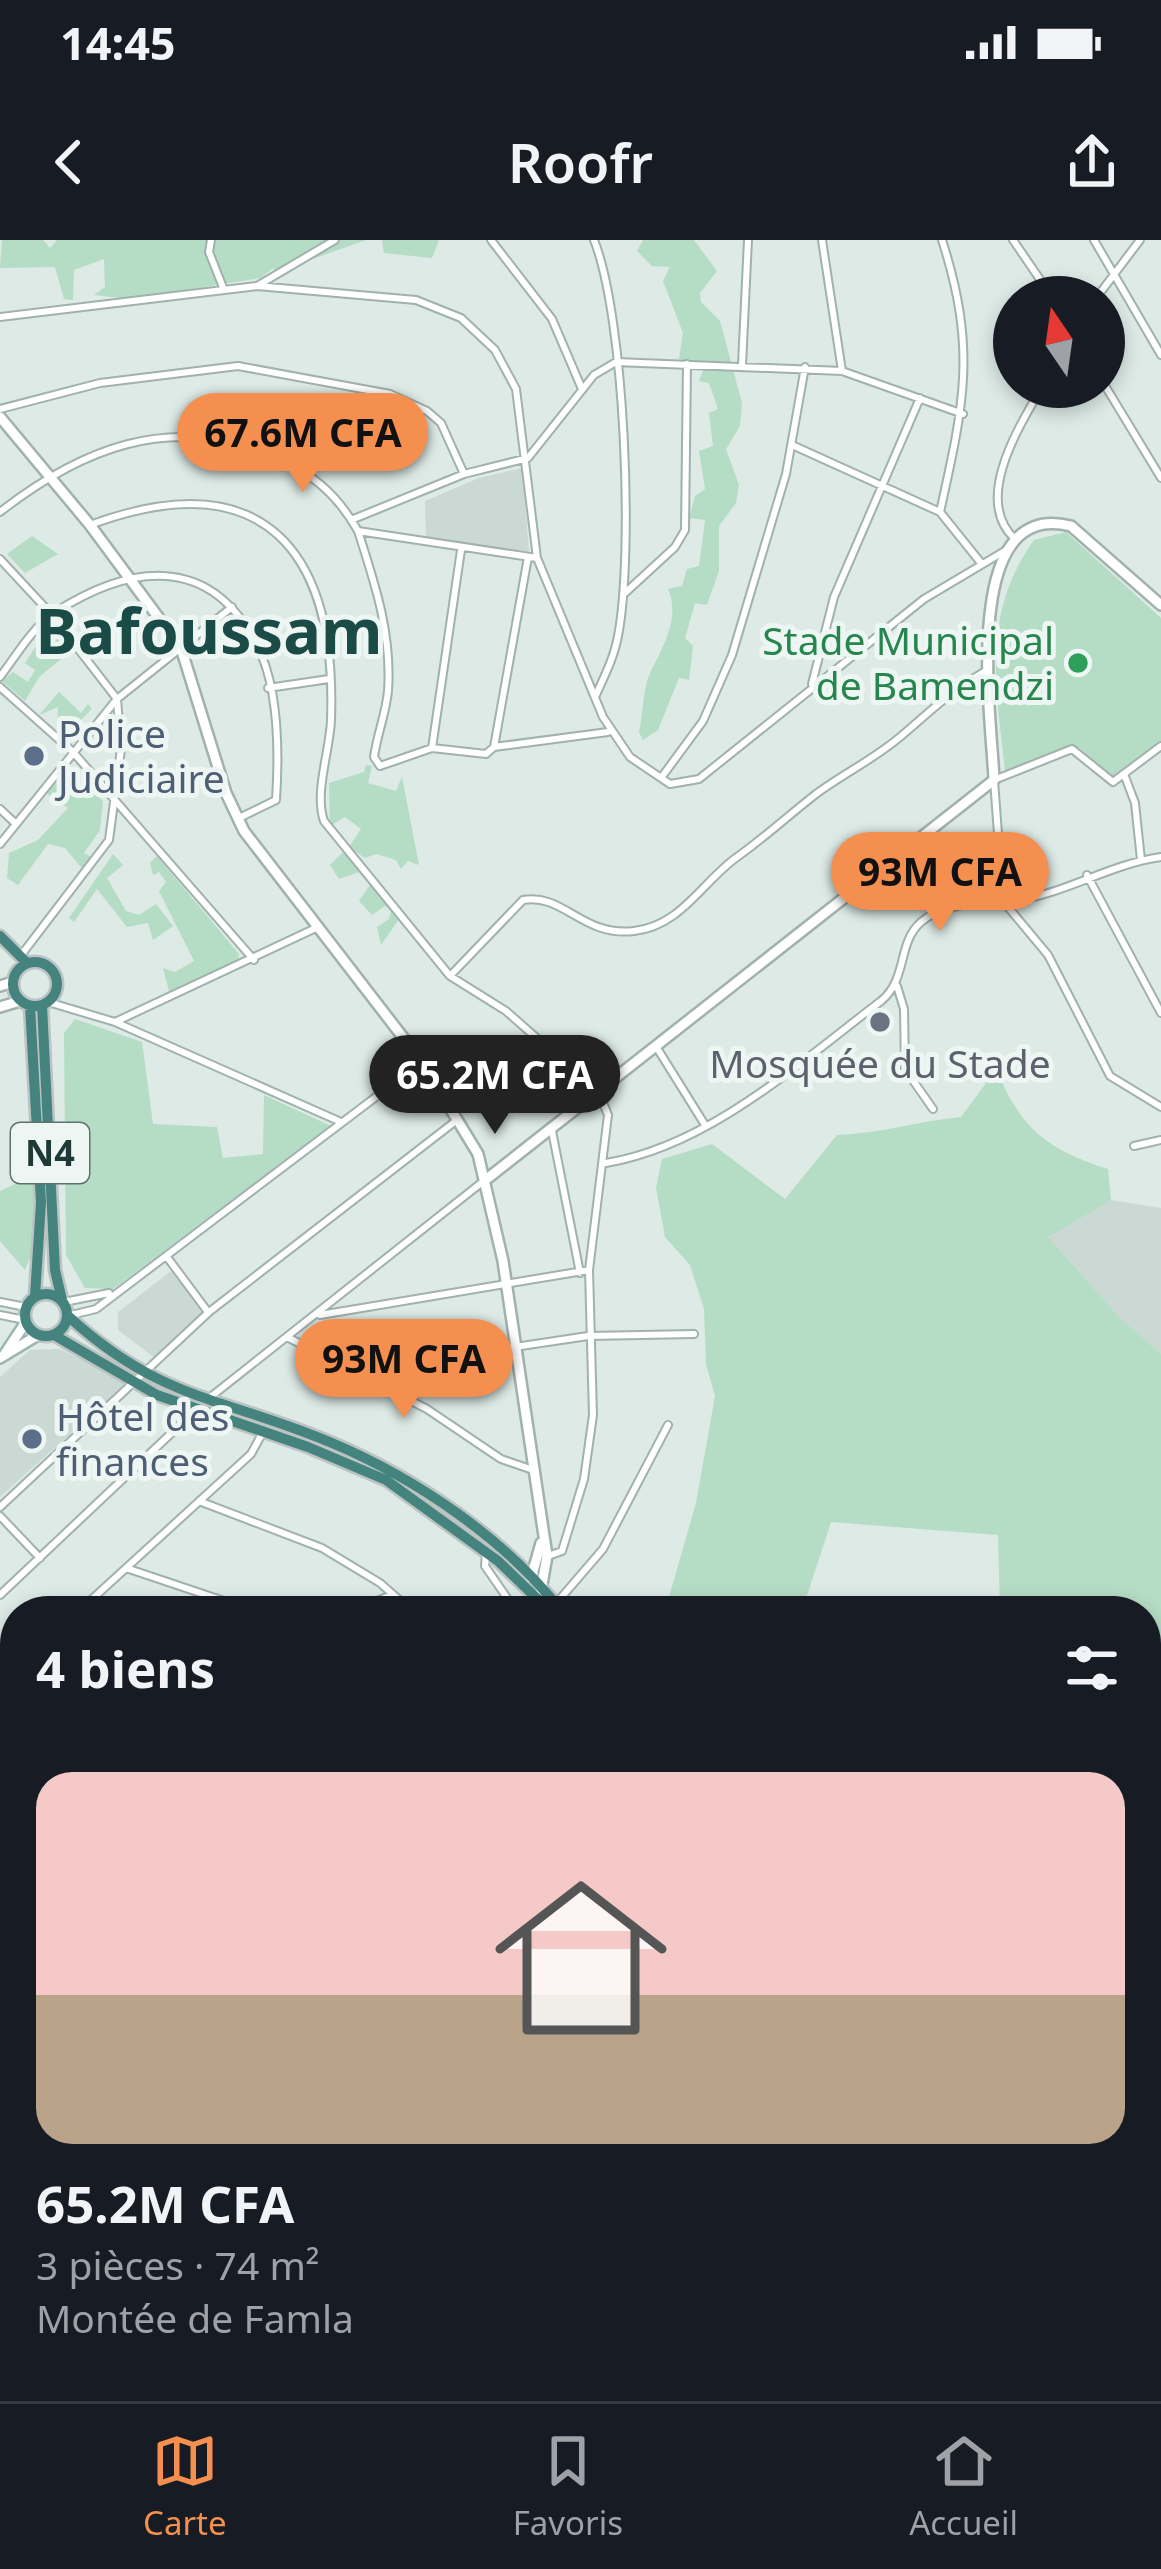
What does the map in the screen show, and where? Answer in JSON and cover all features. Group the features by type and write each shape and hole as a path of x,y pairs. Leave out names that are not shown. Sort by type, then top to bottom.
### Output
{"highway":[{"path":"0,936 22,962"},
{"path":"0,946 22,962 48,965 56,976 56,991 35,1003 6,984 22,962"},
{"name":"N4","path":"35,1003 55,1270 65,1308"},
{"name":"N4","path":"28,1311 41,1202 35,1003"},
{"path":"136,1378 52,1294 28,1311 38,1335 54,1335 136,1378 200,1406 382,1467 490,1548 543,1596"},
{"path":"54,1335 65,1308"}],"street":[{"path":"211,240 209,252 224,290"},
{"path":"257,286 335,240"},
{"path":"490,240 552,319 582,388"},
{"path":"594,240 616,362 625,593 615,651 595,697"},
{"path":"742,364 748,240"},
{"path":"822,240 842,371"},
{"path":"940,512 963,413 964,315 942,240"},
{"path":"1013,240 1038,276"},
{"path":"1094,240 1161,355"},
{"path":"1111,275 1140,240"},
{"path":"0,317 257,286 416,300 461,318 508,370 517,389 528,458 532,558 494,747"},
{"path":"352,520 464,474 528,458 582,388 616,362 842,371 963,413"},
{"path":"625,593 675,547 685,530 687,364"},
{"path":"464,474 441,423 427,411 357,387 238,366 100,383 0,413 182,648 237,819 422,1062 460,1118 488,1178 542,1538 540,1592"},
{"path":"661,779 703,721 725,672 792,446 805,367"},
{"path":"811,688 834,597 920,398"},
{"path":"1032,408 1003,467 1000,511 1012,544 990,608 987,669 1004,901 1048,956 1110,1076 1161,1107"},
{"path":"1119,408 1161,478"},
{"path":"0,512 48,475 151,436 209,436 299,466 324,484 352,520 382,604 388,695 374,757 380,766 432,748 486,754 494,747 610,732"},
{"path":"792,446 883,482 940,512 982,563"},
{"path":"90,525 129,511 179,502 218,505 267,521 296,556 326,626 324,821 401,909 450,976 506,1011 599,1093 608,1111 606,1163 584,1271"},
{"path":"532,558 610,732 630,757 661,779 690,784 924,599 1040,527 1071,526 1161,605"},
{"path":"358,531 532,558"},
{"path":"432,748 460,550"},
{"path":"0,560 52,615 117,698 121,749 109,840 22,962"},
{"path":"0,677 52,615 130,576 175,576 211,587 259,648 277,743 276,800 237,819"},
{"path":"0,844 117,698 232,608"},
{"path":"450,976 530,898 555,903 581,923 605,930 634,931 671,916 812,797 898,738 936,700 987,669"},
{"path":"268,688 329,679"},
{"path":"0,688 73,752 183,873 254,961"},
{"path":"0,1594 200,1406 994,779 1076,749 1111,782 1161,746"},
{"path":"1124,774 1135,803 1142,860"},
{"path":"0,809 16,823"},
{"path":"933,1109 904,1069 904,1009 897,986 909,940 921,922 945,908 1004,901 1161,857"},
{"path":"1087,875 1161,1012"},
{"path":"115,1022 318,928"},
{"path":"606,1163 654,1154 706,1125 897,986"},
{"path":"0,1007 35,1003 115,1022 341,1122"},
{"path":"657,1048 706,1125"},
{"path":"65,1308 95,1309 422,1062"},
{"path":"40,1558 0,1511 208,1312 460,1118"},
{"path":"529,1581 543,1555 562,1551 584,1479 593,1415 584,1271 552,1131"},
{"path":"1134,1146 1161,1140"},
{"path":"167,1257 208,1312"},
{"path":"317,1315 507,1288 584,1271"},
{"path":"65,1308 113,1293"},
{"path":"0,1302 28,1311"},
{"path":"0,1315 28,1311"},
{"path":"2,1357 28,1311"},
{"path":"355,1371 588,1336 694,1334"},
{"path":"2,1357 38,1335"},
{"path":"287,1337 442,1418 501,1459 533,1470"},
{"path":"564,1596 603,1549 668,1425"},
{"path":"95,1596 251,1454 265,1427"},
{"path":"199,1501 322,1548 392,1595"},
{"path":"490,1548 484,1566 505,1596"},
{"path":"126,1568 209,1596"}],"shaded area":[{"path":"522,468 529,551 472,549 426,537 425,501 479,478"},
{"path":"1111,1200 1161,1208 1161,1354 1119,1317 1047,1236"},
{"path":"171,1271 207,1316 156,1359 118,1330 118,1312"},
{"name":"Hôtel des finances","path":"60,1349 128,1382 0,1497 0,1377 30,1350"}],"green space":[{"path":"2,240 43,240 50,248 57,240 366,240 276,272 273,268 260,278 129,299 94,295 105,287 104,259 74,270 73,300 64,299 55,267 0,268"},
{"path":"382,240 439,240 432,258 384,253"},
{"path":"643,240 694,240 717,271 700,293 701,302 720,321 742,403 740,426 726,449 739,485 736,503 719,526 719,571 707,605 695,603 685,638 693,646 689,680 679,678 658,730 643,740 639,732 646,686 671,622 668,589 682,586 687,569 699,566 705,520 689,518 695,496 705,489 699,451 713,446 709,413 718,409 709,383 699,381 705,366 679,359 683,333 663,281 670,267 652,266 637,251"},
{"name":"Stade Municipal de Bamendzi","path":"1066,532 1161,618 1161,747 1113,780 1080,748 1005,771 996,651 1006,595 1034,540"},
{"path":"32,536 58,554 25,573 7,554"},
{"path":"51,623 66,640 67,654 39,677 25,701 2,681 13,672 28,682 35,670 25,663"},
{"path":"59,692 81,713 88,704 92,709 64,737 57,731 58,707 39,715"},
{"path":"366,765 372,766 368,783 396,791 402,777 419,865 408,861 401,869 396,860 376,854 365,858 349,847 361,829 345,817 330,826 329,783 364,772"},
{"path":"61,776 79,790 86,784 103,801 100,830 84,853 95,859 85,872 65,848 48,844 18,885 7,878 9,853 38,840 68,808 47,794"},
{"path":"343,852 400,918 381,945 377,927 389,919 391,911 385,906 372,915 359,901 370,885 359,872 339,879 330,865"},
{"path":"113,854 123,865 107,878 126,911 139,915 156,904 173,926 153,940 148,923 127,927 97,889 74,922 69,918"},
{"path":"157,856 239,954 238,962 170,995 163,968 175,972 194,961 159,891 166,882 159,872 153,875 150,863"},
{"path":"75,1019 142,1042 153,1124 217,1127 223,1158 263,1154 264,1095 331,1126 113,1289 85,1288 66,1255 64,1033"},
{"path":"993,1061 1012,1102 1035,1131 1066,1152 1108,1169 1111,1200 1048,1237 1119,1317 1161,1354 1161,1596 1000,1596 998,1535 831,1522 807,1596 669,1596 696,1503 715,1396 706,1364 704,1309 690,1265 665,1237 656,1188 662,1159 712,1144 785,1199 837,1135 961,1117 986,1083"},
{"path":"37,1174 34,1248 25,1270 0,1241 0,1191"}],"place":[{"name":"Stade Municipal de Bamendzi","path":"1078,663"},
{"name":"Police Judiciaire","path":"34,756"},
{"name":"Mosquée du Stade","path":"880,1022"},
{"name":"Hôtel des finances","path":"32,1439"}],"district":[{"name":"Bafoussam","path":"209,632"}]}
